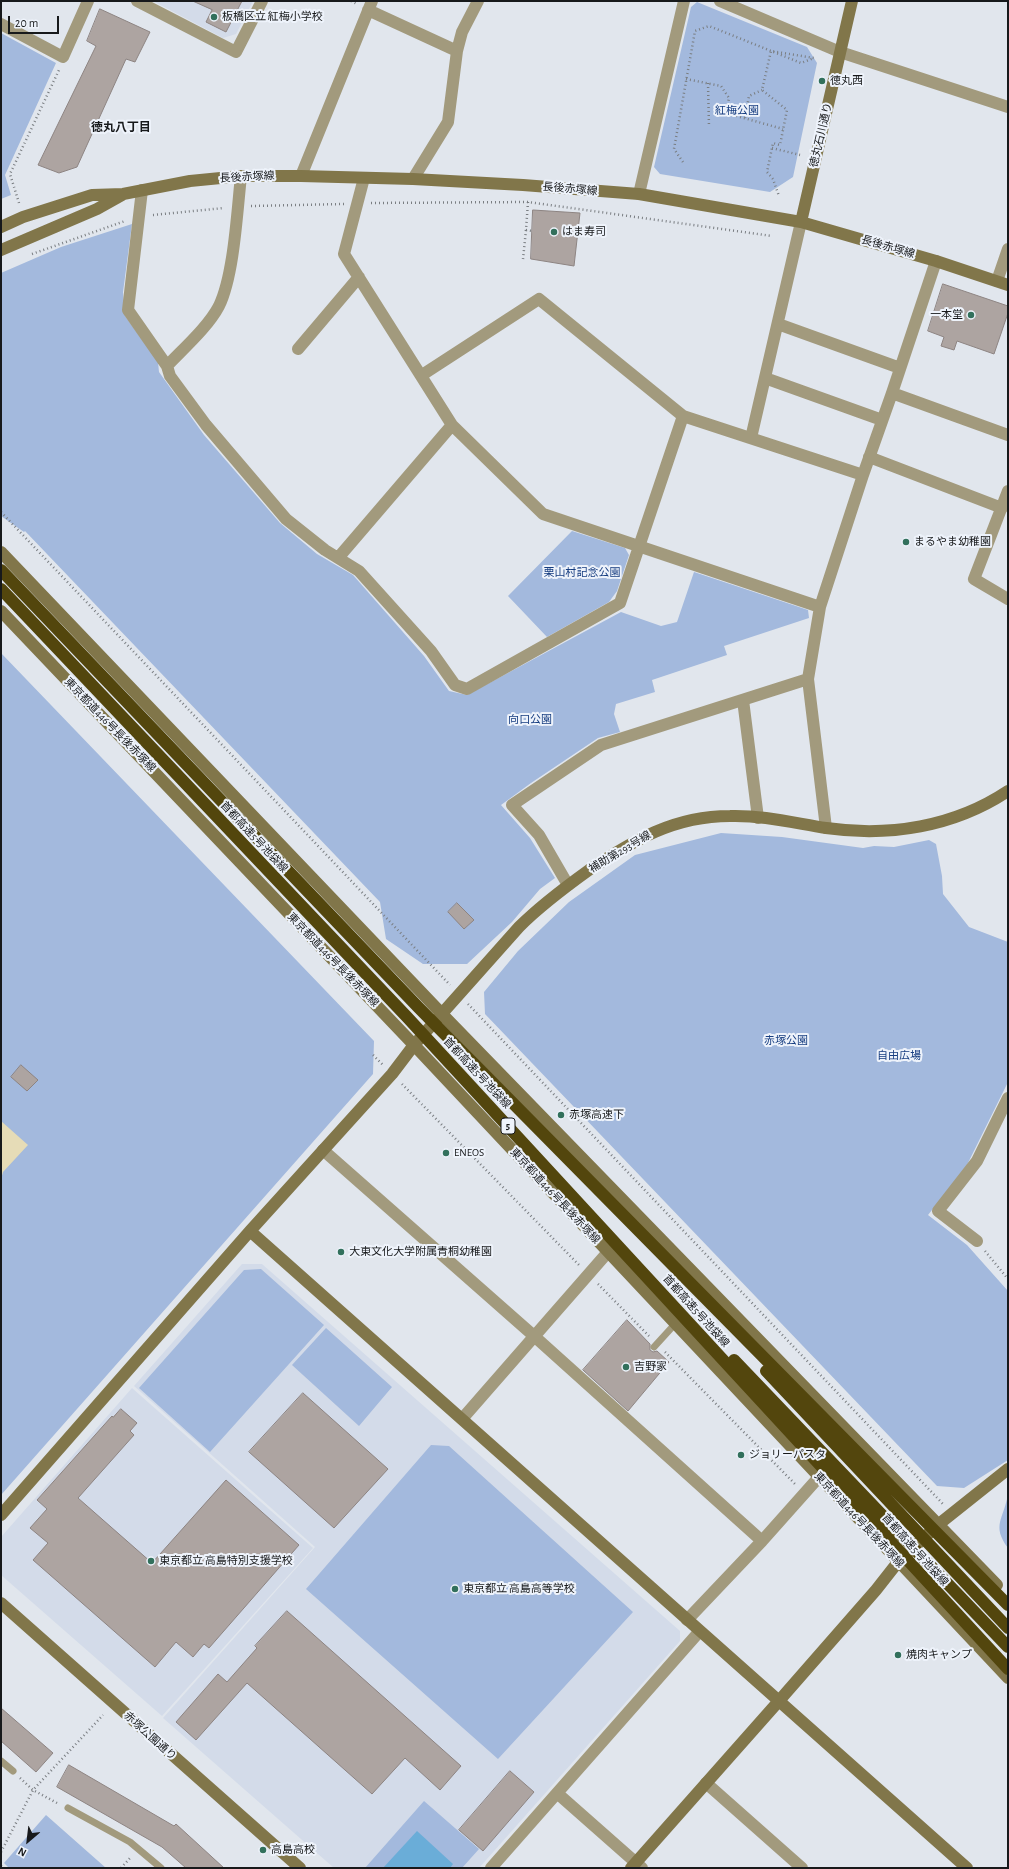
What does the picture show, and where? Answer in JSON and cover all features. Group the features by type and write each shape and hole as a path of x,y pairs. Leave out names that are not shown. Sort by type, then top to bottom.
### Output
{"highway":[{"name":"首都高速5号池袋線","path":"1,570 513,1104 1008,1605"},
{"name":"首都高速5号池袋線","path":"1,589 501,1117 1008,1670"},
{"path":"513,1104 1008,1628"},
{"path":"501,1117 1008,1647"}],"main road":[{"name":"徳丸石川通り","path":"802,222 852,1"},
{"name":"長後赤塚線","path":"1,227 23,217 92,195 123,194 190,181 241,176 413,179 523,185 639,194 802,222 936,261 1002,283"},
{"name":"長後赤塚線","path":"1,250 97,209 123,194"},
{"path":"1,552 442,1014 939,1524 1008,1597"},
{"name":"東京都道446号長後赤塚線","path":"1,611 414,1045 1008,1678"},
{"name":"補助第293号線","path":"1,1515 250,1231 392,1074 414,1045 518,927 536,910 568,885 634,841 669,826 709,817 730,816 758,818 826,828 874,832 940,822 970,811 1008,791"},
{"path":"250,1231 966,1868"},
{"path":"636,1866 706,1783 876,1590 898,1562 939,1524 1008,1469"},
{"name":"赤塚公園通り","path":"1,1603 300,1868"}],"street":[{"path":"1,24 63,57 88,1"},
{"path":"137,1 236,52 262,1"},
{"path":"413,179 448,122 457,51 462,32 478,1"},
{"path":"639,194 684,1"},
{"path":"720,1 840,52 1008,107"},
{"path":"301,176 370,5 457,51"},
{"path":"167,366 211,318 219,306 224,293 231,258 241,176"},
{"path":"364,178 344,254 422,375 452,425 543,514 820,607"},
{"path":"142,190 128,310 167,366 170,376 206,425 286,519 325,550 359,571 431,651 455,685 467,689 620,603 683,416"},
{"path":"751,438 802,222"},
{"path":"1002,283 1008,249"},
{"path":"826,828 808,679 820,607 869,457 936,261"},
{"path":"298,349 359,277"},
{"path":"422,375 539,299 683,416 863,475"},
{"path":"778,324 900,368"},
{"path":"765,378 882,420"},
{"path":"892,393 1008,435"},
{"path":"338,558 452,425"},
{"path":"869,457 1002,508"},
{"path":"1008,491 974,579 1008,599"},
{"path":"568,885 539,836 512,805 601,745 808,679"},
{"path":"743,700 758,818"},
{"path":"977,1241 938,1212 978,1161 1008,1098"},
{"path":"323,1150 534,1336 762,1541"},
{"path":"462,1419 608,1252"},
{"path":"687,1620 762,1541 819,1477"},
{"path":"491,1868 699,1632"},
{"path":"706,1783 802,1868"},
{"path":"557,1793 636,1866"}],"lane":[{"path":"654,1347 675,1324"},
{"path":"1,1761 13,1771"},
{"path":"68,1808 130,1842 161,1868"}],"path":[{"path":"683,162 674,149 695,31 709,26 802,64 814,58 771,51"},
{"path":"762,90 771,51"},
{"path":"23,217 10,174 61,65"},
{"path":"686,78 721,86 729,98 726,114 783,129"},
{"path":"708,83 709,127"},
{"path":"744,118 749,96 762,90"},
{"path":"762,90 787,110 780,145 773,143 766,172 773,179 779,196"},
{"path":"772,148 800,155"},
{"path":"523,259 528,202"},
{"path":"30,255 139,216 238,207 358,203 528,202 772,236"},
{"path":"526,230 532,231"},
{"path":"1,512 952,1514"},
{"path":"977,1241 1008,1278"},
{"path":"1,1852 33,1790 103,1714"},
{"path":"13,1771 33,1790 68,1808"}],"shaded area":[{"name":"板橋区立 紅梅小学校","path":"153,1 253,1 236,34 223,38"},
{"name":"東京都立 高島高等学校","path":"242,1264 262,1264 680,1631 680,1641 479,1868 334,1868 163,1718 315,1547 134,1386"},
{"name":"東京都立 高島特別支援学校","path":"132,1388 313,1548 162,1716 1,1575 1,1537"},
{"path":"417,1831 453,1864 450,1868 383,1868"}],"green space":[{"name":"紅梅公園","path":"697,2 807,47 817,63 793,177 770,192 660,174 654,167 691,7"},
{"path":"1,33 56,63 5,175 11,195 1,199"},
{"name":"向口公園","path":"132,224 123,292 125,316 158,362 159,372 204,435 280,523 317,554 353,575 424,656 449,691 467,695 621,612 661,626 677,622 694,572 808,610 809,618 724,646 727,655 652,680 655,692 616,704 614,714 620,732 598,738 501,805 530,838 555,878 540,889 512,922 467,964 423,964 386,939 380,902 25,531 24,532 1,516 1,273 61,247"},
{"name":"栗山村記念公園","path":"572,531 625,548 629,555 617,591 609,602 547,637 508,596"},
{"path":"1,653 374,1041 373,1074 1,1495"},
{"name":"赤塚公園","path":"721,833 782,837 863,848 874,846 894,847 929,840 936,844 942,876 943,894 969,927 1008,942 1008,1082 966,1167 928,1215 967,1245 1008,1291 1008,1460 964,1488 937,1486 485,1014 484,992 518,951 569,902 635,855"},
{"path":"261,1269 324,1325 210,1452 139,1388 244,1270"},
{"path":"326,1328 392,1387 359,1426 292,1365"},
{"path":"431,1445 449,1446 633,1612 498,1759 306,1589"},
{"path":"1008,1494 1008,1548 1000,1533 999,1527"},
{"path":"424,1801 479,1849 462,1868 365,1868"},
{"path":"46,1815 106,1868 9,1868 4,1863"}],"sand":[{"path":"1,1121 28,1145 3,1172 1,1179"}],"building":[{"path":"193,1 242,1 226,32 206,22 212,10"},
{"path":"100,9 150,32 135,62 126,59 77,167 59,173 38,165 96,46 87,41"},
{"path":"533,210 580,213 574,266 531,259"},
{"path":"943,284 1008,306 1008,313 994,354 957,341 954,350 941,346 944,337 928,331"},
{"path":"457,903 474,920 464,929 448,912"},
{"path":"21,1065 38,1080 27,1091 11,1077"},
{"name":"吉野家","path":"627,1320 650,1344 650,1350 653,1352 657,1351 669,1362 628,1411 583,1370"},
{"path":"303,1393 388,1469 334,1528 249,1452"},
{"path":"121,1409 137,1423 130,1431 134,1435 78,1498 152,1563 226,1480 299,1545 209,1648 204,1644 193,1657 176,1642 155,1667 33,1560 48,1543 30,1528 47,1509 37,1500 112,1416 113,1417"},
{"path":"287,1611 461,1766 440,1790 405,1758 372,1794 247,1683 196,1740 176,1722 218,1674 227,1682 257,1648 255,1646"},
{"path":"1,1708 53,1753 36,1772 1,1741"},
{"path":"69,1765 174,1826 176,1824 224,1868 186,1868 162,1847 57,1787"},
{"path":"510,1771 534,1792 483,1851 459,1830"}],"place":[{"name":"板橋区立 紅梅小学校","path":"214,17"},
{"name":"徳丸西","path":"822,81"},
{"name":"はま寿司","path":"554,232"},
{"name":"一本堂","path":"971,315"},
{"name":"まるやま幼稚園","path":"906,542"},
{"name":"赤塚高速下","path":"561,1115"},
{"name":"ENEOS","path":"446,1153"},
{"name":"大東文化大学附属青桐幼稚園","path":"341,1252"},
{"name":"吉野家","path":"626,1367"},
{"name":"ジョリーパスタ","path":"741,1455"},
{"name":"東京都立 高島特別支援学校","path":"151,1561"},
{"name":"東京都立 高島高等学校","path":"455,1589"},
{"name":"焼肉キャンプ","path":"898,1655"},
{"name":"高島高校","path":"263,1850"}],"district":[{"name":"徳丸八丁目","path":"121,127"}],"park label":[{"name":"自由広場","path":"899,1056"}]}
